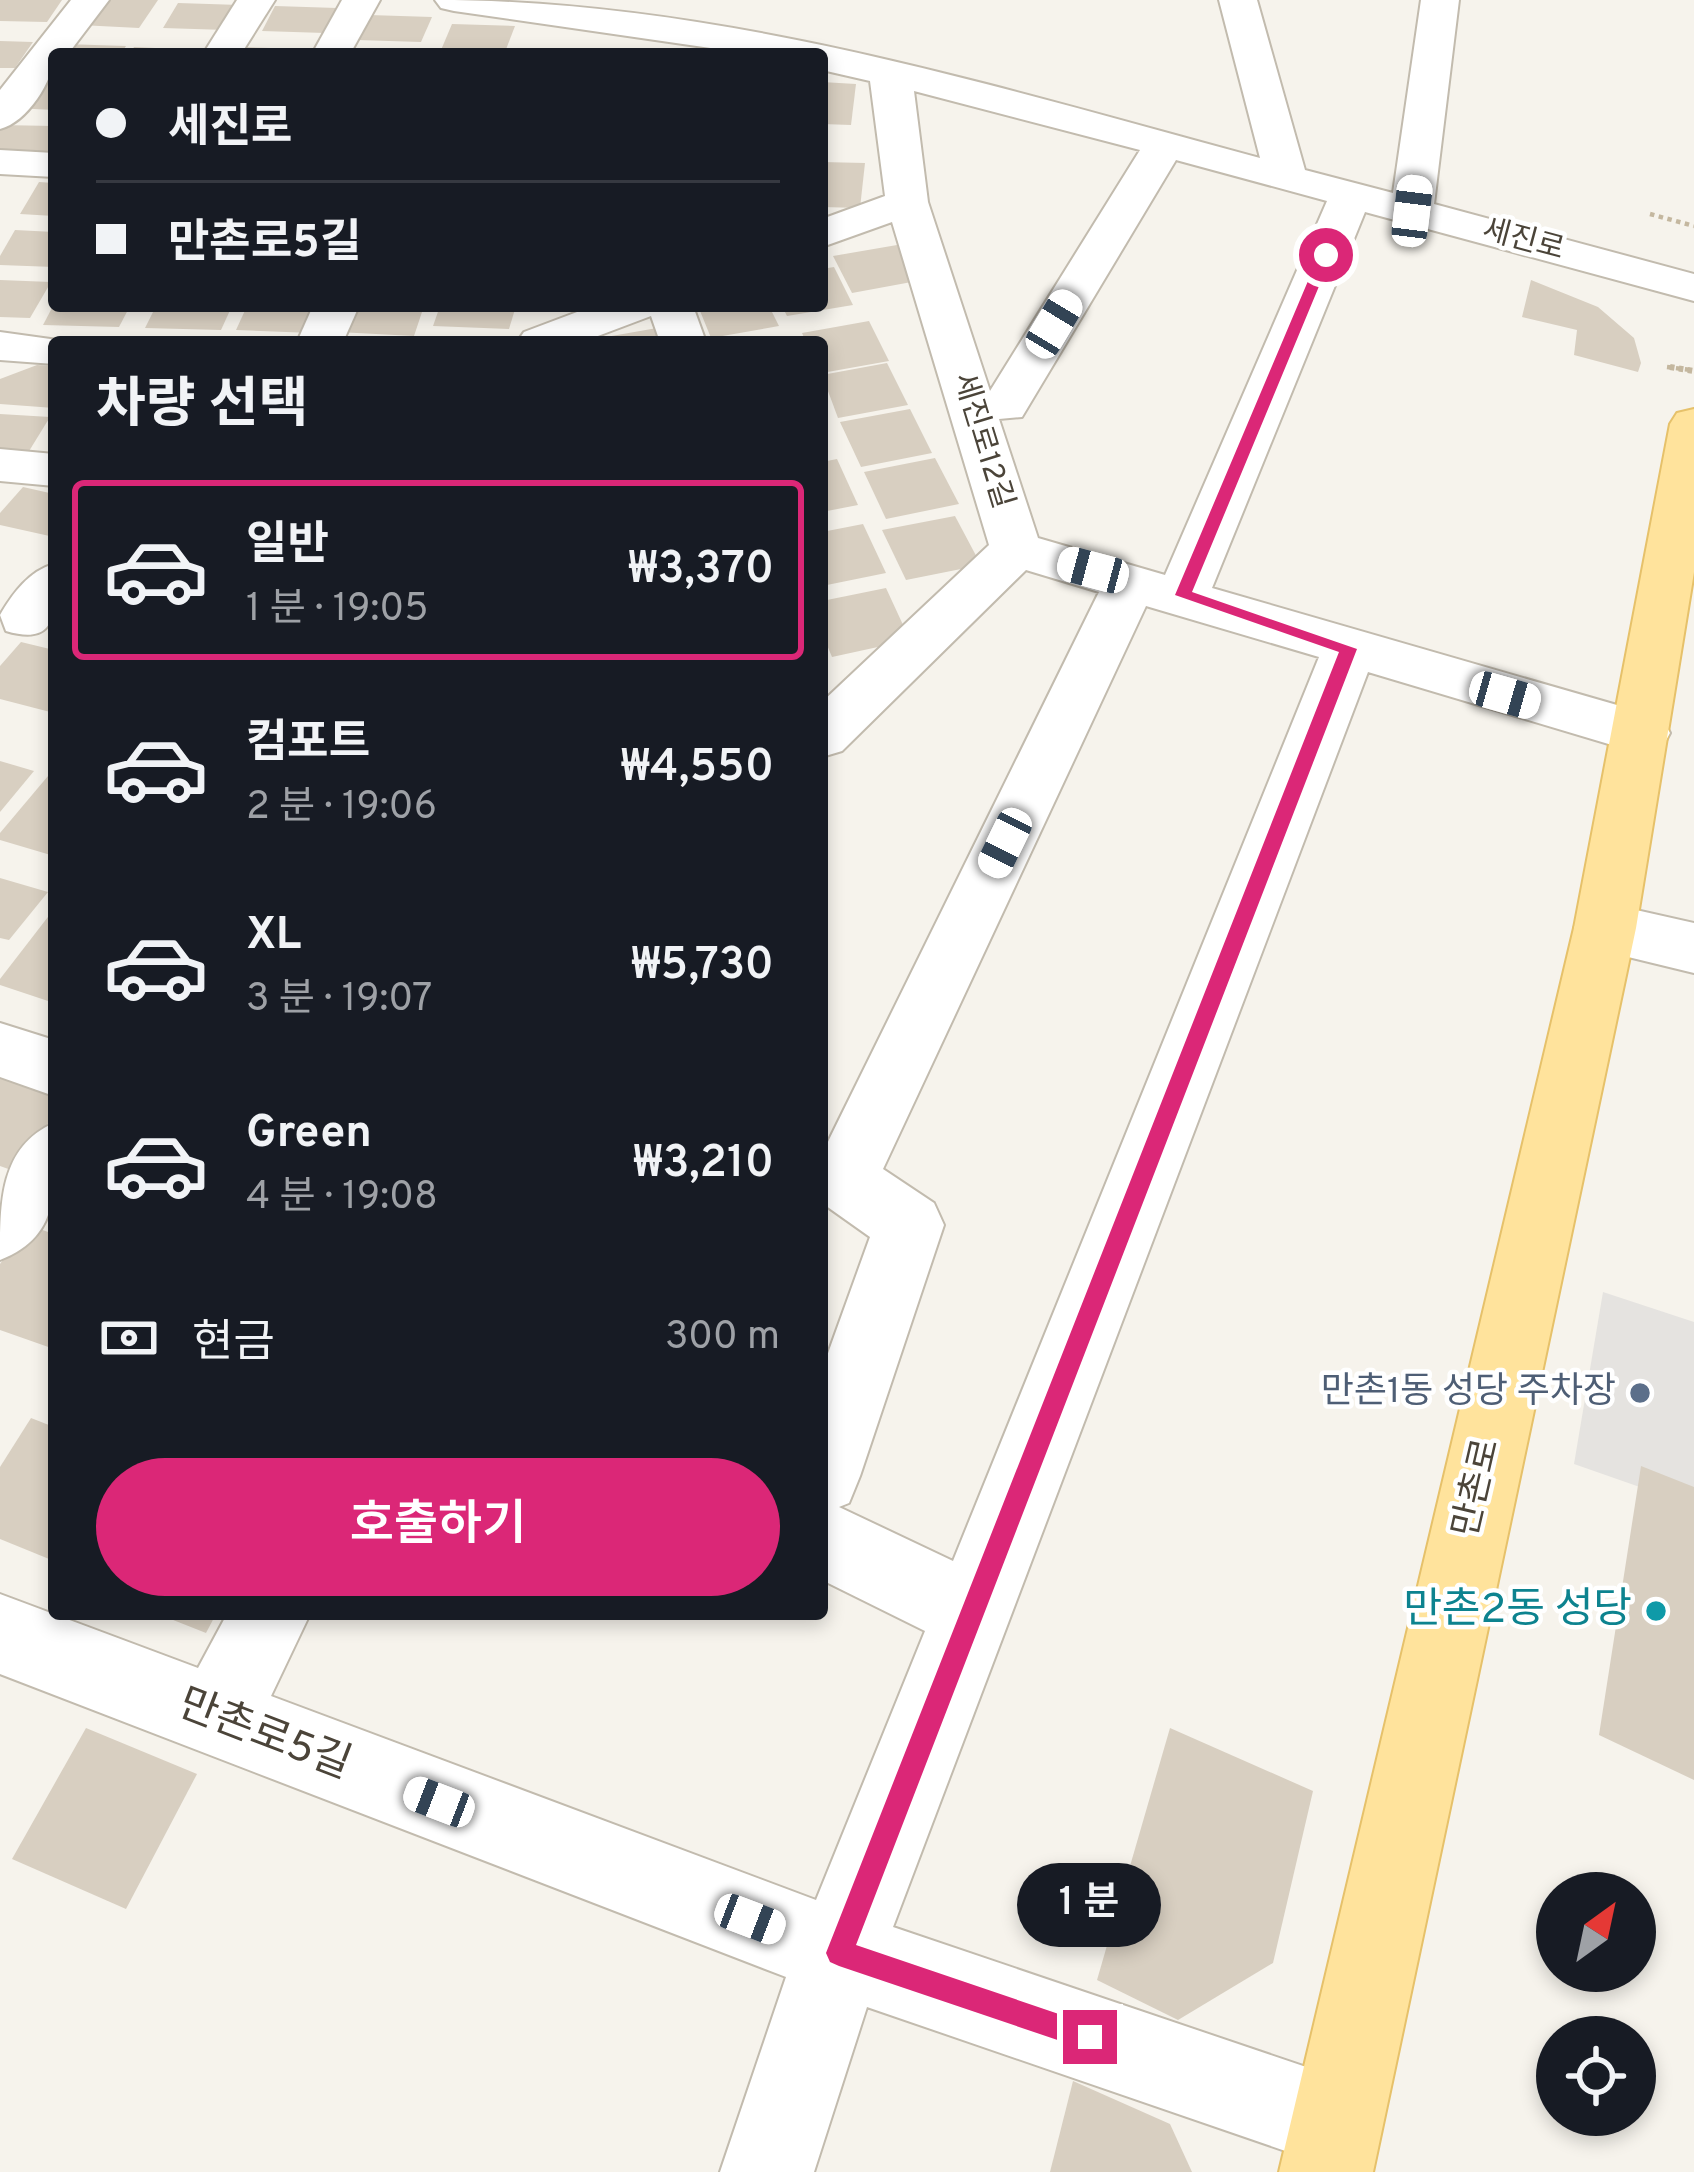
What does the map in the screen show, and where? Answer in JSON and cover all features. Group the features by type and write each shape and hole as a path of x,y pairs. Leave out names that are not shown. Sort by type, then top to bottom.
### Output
{"main road":[{"name":"만촌로","path":"1331,2147 1605,928 1642,733 1681,396"}],"street":[{"path":"53,48 90,0"},
{"path":"226,48 256,0"},
{"path":"334,48 361,0"},
{"path":"454,0 553,6 777,48"},
{"path":"1238,0 1286,177"},
{"path":"1412,211 1440,0"},
{"path":"753,43 785,12"},
{"path":"0,117 48,55"},
{"name":"세진로","path":"828,59 1165,144 1694,288"},
{"name":"세진로12길","path":"828,730 1016,549 907,202 894,90 886,73"},
{"path":"1005,406 1165,144"},
{"path":"0,163 48,165"},
{"path":"828,1459 909,1225 844,1180 1157,588 1351,195"},
{"path":"828,232 907,202"},
{"path":"556,336 618,312"},
{"path":"0,346 48,350"},
{"path":"0,465 48,469"},
{"path":"1016,549 1642,733"},
{"path":"767,2172 839,1953 1348,649"},
{"path":"1605,928 1694,948"},
{"path":"0,1050 48,1066"},
{"path":"0,1228 48,1161"},
{"path":"828,1542 972,1612"},
{"path":"216,1718 267,1620"},
{"name":"만촌로5길","path":"27,1626 216,1718 839,1953 1331,2147"}],"path":[{"path":"1649,214 1694,226"},
{"path":"1681,396 1694,371"}],"shaded area":[{"name":"만촌1동 성당 주차장","path":"1603,1292 1694,1322 1694,1506 1574,1464"}],"building":[{"path":"0,0 62,0 47,22 0,21"},
{"path":"98,0 158,0 139,28 80,25"},
{"path":"178,3 240,5 226,30 163,28"},
{"path":"275,6 337,8 325,33 262,31"},
{"path":"369,15 432,17 421,42 357,40"},
{"path":"452,24 515,26 507,48 442,48"},
{"path":"0,41 33,42 15,68 0,68"},
{"path":"63,44 126,46 125,48 60,48"},
{"path":"32,80 48,81 48,110 14,108"},
{"path":"828,82 856,84 851,125 828,124"},
{"path":"0,125 48,126 47,156 0,155"},
{"path":"828,162 865,163 860,208 828,207"},
{"path":"39,182 48,183 48,216 20,214"},
{"path":"15,230 48,232 48,267 0,265"},
{"path":"897,245 917,281 852,293 833,256"},
{"path":"834,267 853,305 828,309 828,268"},
{"path":"0,280 48,282 30,318 0,317"},
{"path":"1531,280 1598,307 1634,338 1641,363 1638,372 1574,355 1577,330 1522,317"},
{"path":"50,312 127,312 119,327 43,325"},
{"path":"153,312 229,312 221,330 145,328"},
{"path":"244,312 321,312 312,333 236,330"},
{"path":"346,312 422,312 414,336 338,332"},
{"path":"438,312 514,312 509,329 433,326"},
{"path":"700,312 772,312 779,326 722,336 710,336"},
{"path":"869,321 889,361 828,372 828,336 802,333"},
{"path":"657,328 660,336 612,336"},
{"path":"887,363 908,405 838,418 828,391 828,374"},
{"path":"48,366 48,408 0,404 0,379"},
{"path":"910,409 932,453 861,467 840,422"},
{"path":"0,414 48,417 26,456 0,453"},
{"path":"935,458 959,504 886,519 864,472"},
{"path":"837,459 858,505 828,511 828,461"},
{"path":"23,487 48,493 48,536 0,525 0,513"},
{"path":"955,516 981,565 906,580 882,530"},
{"path":"863,524 886,573 828,585 828,531"},
{"path":"886,588 910,640 832,657 828,600"},
{"path":"21,642 48,649 48,711 0,699 0,666"},
{"path":"0,761 34,771 0,812"},
{"path":"48,776 48,854 0,840 0,833"},
{"path":"0,878 48,892 9,940 0,938"},
{"path":"48,917 48,1001 0,985"},
{"path":"0,1065 48,1080 48,1123 14,1171 0,1166"},
{"path":"28,1225 48,1232 48,1347 0,1330 0,1264"},
{"path":"31,1418 48,1425 48,1559 0,1539 0,1467"},
{"name":"만촌2동 성당","path":"1641,1466 1694,1487 1694,1780 1599,1735"},
{"path":"173,1620 213,1620 206,1633"},
{"path":"86,1728 197,1774 126,1909 12,1859"},
{"path":"1170,1728 1313,1791 1273,1963 1178,2020 1097,1980"},
{"path":"1073,2081 1170,2124 1192,2172 1050,2172"}],"place":[{"name":"만촌1동 성당 주차장","path":"1640,1393"},
{"name":"만촌2동 성당","path":"1656,1611"}],"route":[{"path":"1090,2037 839,1953 1348,649 1183,595 1326,255"}]}
